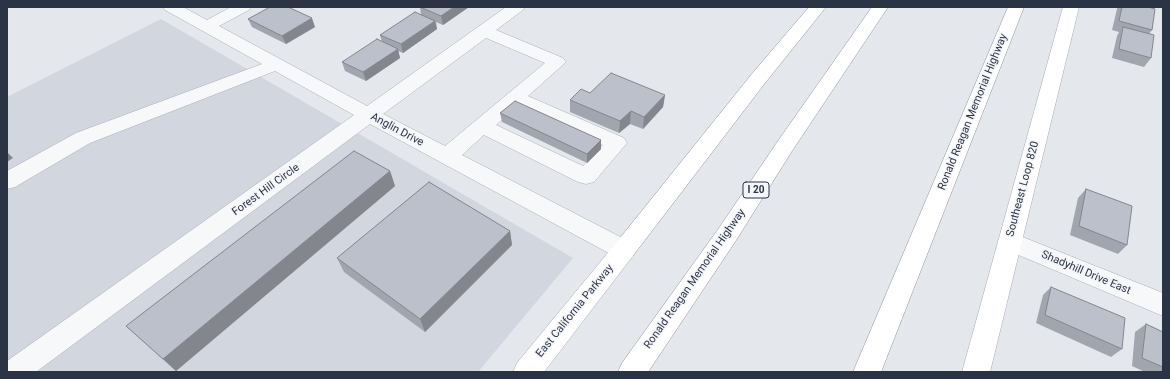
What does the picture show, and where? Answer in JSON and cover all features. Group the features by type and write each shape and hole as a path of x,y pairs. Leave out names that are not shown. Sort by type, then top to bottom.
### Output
{"main road":[{"name":"East California Parkway","path":"527,372 773,61 818,7"},
{"name":"Ronald Reagan Memorial Highway","path":"632,372 727,235 785,146 880,7"},
{"name":"Ronald Reagan Memorial Highway","path":"867,372 1016,7"},
{"name":"Southeast Loop 820","path":"976,372 1071,7"}],"street":[{"name":"Anglin Drive","path":"171,7 369,115 624,250"},
{"path":"207,26 243,7"},
{"name":"Forest Hill Circle","path":"14,372 517,7"},
{"path":"447,156 557,62 484,31"},
{"path":"7,181 83,138 278,64"},
{"path":"482,126 530,126 553,137 575,147 530,126 515,98"},
{"name":"Shadyhill Drive East","path":"1010,241 1163,305"}],"shaded area":[{"path":"161,19 573,258 478,372 7,372 7,97"}],"building":[{"path":"270,7 288,7 312,18 282,36 248,19"},
{"path":"420,7 454,7 441,16"},
{"path":"1122,7 1148,7 1155,9 1152,30 1119,21"},
{"path":"415,12 435,21 401,44 380,35"},
{"path":"1123,27 1154,35 1151,58 1119,49"},
{"path":"377,39 398,49 363,72 342,62"},
{"path":"611,73 665,95 644,117 631,111 620,121 570,100 581,89 590,93"},
{"path":"515,101 601,140 587,154 500,113"},
{"path":"354,151 390,171 163,359 126,326"},
{"path":"429,182 510,231 420,319 337,258"},
{"path":"1086,189 1132,206 1127,245 1079,226"},
{"path":"1051,287 1125,318 1122,349 1045,315"},
{"path":"1146,324 1163,332 1163,367 1142,358"}]}
